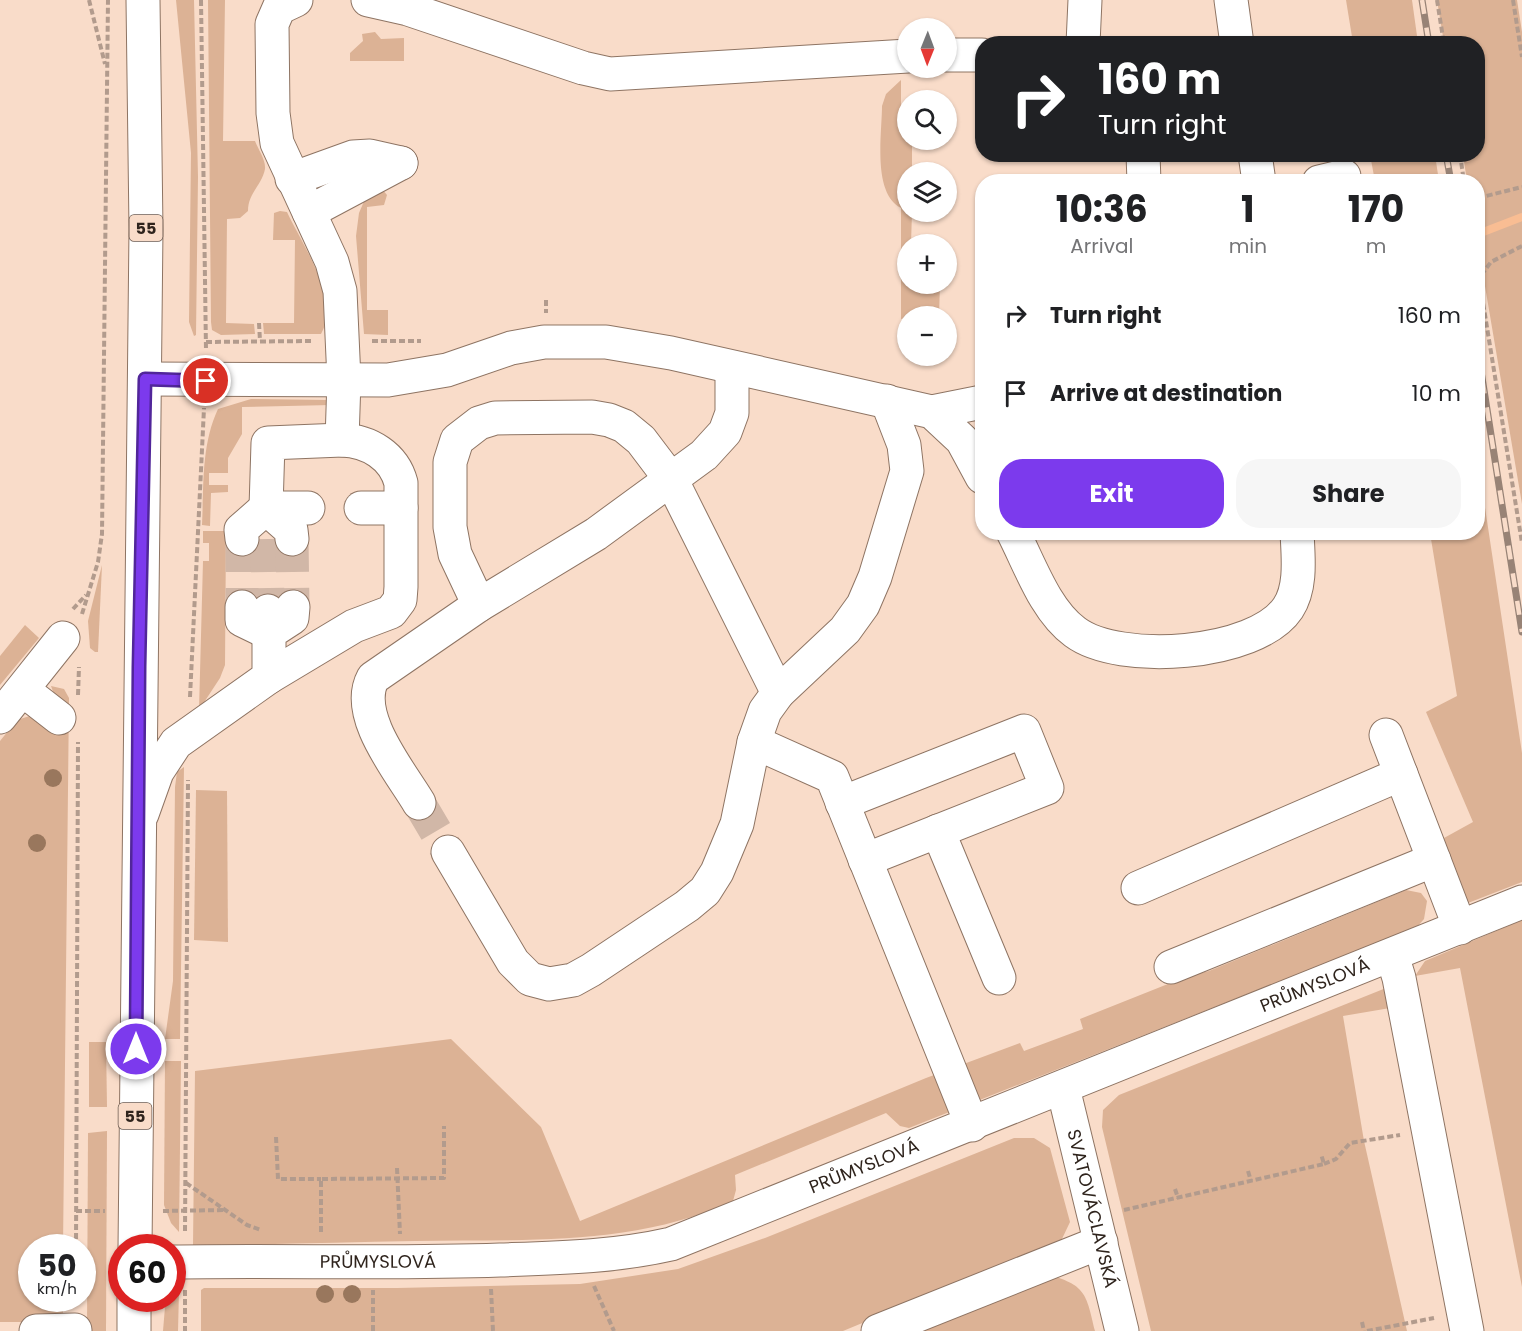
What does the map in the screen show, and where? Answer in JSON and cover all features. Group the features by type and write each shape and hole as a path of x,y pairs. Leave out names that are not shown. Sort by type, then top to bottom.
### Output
{"street":[{"name":"55","path":"135,1234 138,824 145,379 146,78 143,0"},
{"path":"296,0 279,8 273,18 273,112 277,143 336,275 343,341 342,440"},
{"path":"368,0 414,5 583,68 610,74 897,57"},
{"path":"1083,36 1085,0"},
{"path":"1231,0 1236,36"},
{"path":"957,55 975,54"},
{"path":"292,178 353,157 370,156 401,163 309,212"},
{"path":"145,379 344,380 420,376 511,348 544,342 606,342 671,353 932,412 975,403"},
{"path":"419,803 374,727 367,707 367,692 378,672 479,605 596,534 672,481 704,455 725,432 734,403 732,368"},
{"path":"448,852 522,974 530,979 549,984 573,980 664,922 705,891 729,849 737,824 754,742 765,711 778,693 845,630 863,605 875,577 907,471 904,445 887,401"},
{"path":"932,412 962,441 975,464"},
{"path":"479,605 459,564 450,527 450,462 457,441 467,430 495,418 592,417 609,420 624,426 641,440 672,481 778,693"},
{"path":"138,824 154,779 166,755 189,732 269,677 354,627 391,612 397,607 400,600 401,483 396,467 364,444 342,440 268,443 267,531 308,508"},
{"path":"361,508 401,507"},
{"path":"1017,540 1058,617 1077,634 1103,645 1143,652 1195,650 1230,642 1259,631 1281,617 1295,594 1298,570 1297,540"},
{"path":"268,614 269,677"},
{"path":"0,717 72,630"},
{"path":"23,690 68,729"},
{"path":"842,803 1024,731 1047,788 865,860"},
{"path":"1386,735 1460,927"},
{"path":"754,742 832,777 972,1125"},
{"path":"1138,888 1401,774"},
{"path":"938,831 999,978"},
{"path":"1171,967 1434,860"},
{"name":"PRŮMYSLOVÁ","path":"186,1262 402,1262 563,1258 643,1251 686,1239 1522,902"},
{"path":"1392,956 1399,978 1465,1322"},
{"name":"SVATOVÁCLAVSKÁ","path":"1063,1088 1122,1331"},
{"path":"878,1331 1101,1242"},
{"path":"134,1331 135,1312"},
{"path":"36,1331 75,1330"}],"path":[{"path":"89,0 107,71"},
{"path":"72,630 98,562 102,534 108,0"},
{"path":"189,732 199,468 206,381 201,0"},
{"path":"1437,0 1443,36"},
{"path":"1513,0 1522,57"},
{"path":"1485,196 1522,187"},
{"path":"1485,270 1491,262 1522,246"},
{"path":"546,300 546,321"},
{"path":"1485,315 1522,543"},
{"path":"259,323 260,341"},
{"path":"206,342 425,341"},
{"path":"68,729 76,1234"},
{"path":"180,1234 185,1183 188,778"},
{"path":"276,1137 278,1179 444,1178 444,1126"},
{"path":"1115,1212 1324,1164 1336,1159 1350,1143 1377,1140 1428,1129"},
{"path":"1321,1154 1324,1164"},
{"path":"397,1168 402,1262"},
{"path":"1248,1171 1251,1181"},
{"path":"321,1179 321,1238"},
{"path":"185,1183 247,1225 266,1232"},
{"path":"1175,1190 1178,1198"},
{"path":"591,1277 614,1331"},
{"path":"490,1282 493,1331"},
{"path":"373,1331 374,1283"},
{"path":"183,1312 185,1331"},
{"path":"1362,1322 1365,1331 1465,1322"}],"shaded area":[{"path":"176,0 194,0 198,177 196,335 194,336 189,322 191,153"},
{"path":"208,0 225,0 223,141 255,141 265,166 263,175 250,199 248,211 240,218 227,219 226,323 254,324 255,334 221,335 212,330"},
{"path":"1346,0 1412,0 1417,36 1352,36"},
{"path":"1437,0 1517,0 1522,32 1522,504 1485,286 1485,174 1466,174 1464,162 1485,162 1485,36 1443,36"},
{"path":"375,32 381,39 404,38 404,61 350,61 350,53 363,41 362,34"},
{"path":"901,80 901,90 897,90 897,150 912,150 912,162 897,162 897,204 886,190 882,177 880,147 882,106 886,94"},
{"path":"1371,162 1436,162 1438,174 1374,174"},
{"path":"382,189 387,195 384,205 367,207 367,310 388,310 388,335 364,334 356,236 359,213 365,199"},
{"path":"287,212 310,256 323,289 326,320 321,334 264,334 263,323 294,323 295,240 273,240 274,213"},
{"path":"901,222 912,222 911,234 901,234"},
{"path":"901,294 940,294 939,306 901,306"},
{"path":"251,399 328,400 331,405 242,407 242,434 228,458 228,473 209,473 209,485 228,485 228,492 211,493 210,526 202,525 206,451 218,409"},
{"path":"1485,507 1522,753 1522,882 1468,903 1459,898 1444,838 1473,822 1426,712 1457,696 1431,540 1485,540"},
{"path":"203,531 226,531 225,665 220,678 199,710 203,561 209,561 209,543 203,543"},
{"path":"102,565 98,652 95,652 90,648 88,621"},
{"path":"25,625 39,638 0,685 0,656"},
{"path":"51,686 64,689 69,698 63,1234 18,1234 18,1312 63,1312 63,1322 0,1322 0,741 17,720 33,715 55,697"},
{"path":"184,767 180,1039 165,1039 173,981 175,787 177,772"},
{"path":"196,790 227,791 228,942 194,940"},
{"path":"1406,890 1421,893 1427,901 1424,919 1417,927 909,1128 900,1126 886,1113 735,1175 736,1190 733,1201 695,1216 617,1233 536,1240 193,1245 195,1071 451,1039 541,1127 580,1221 926,1078 1020,1043 1024,1051 1083,1029 1080,1019 1188,976 1209,971"},
{"path":"1522,920 1522,1287 1460,968 1415,976 1425,961"},
{"path":"1386,988 1396,1007 1343,1016 1364,1141 1407,1331 1151,1331 1102,1127 1103,1110 1119,1095"},
{"path":"89,1042 106,1042 107,1107 89,1107"},
{"path":"165,1061 181,1061 179,1232 171,1223 164,1205"},
{"path":"107,1131 106,1331 87,1331 87,1312 96,1312 96,1234 87,1234 88,1133"},
{"path":"1014,1138 1034,1138 1050,1148 1070,1222 1061,1241 843,1331 201,1331 201,1290 204,1288 397,1288 580,1284 678,1269 765,1238"},
{"path":"1046,1274 1069,1282 1082,1292 1095,1331 904,1331"},
{"path":"165,1312 178,1312 178,1331 163,1331"}],"waterway":[{"path":"1485,231 1522,217"}],"tunnel":[{"path":"242,539 242,607"},
{"path":"267,539 268,607"},
{"path":"292,539 293,607"},
{"path":"419,803 448,852"}],"railway":[{"path":"1422,0 1428,36"},
{"path":"1447,162 1450,174"},
{"path":"1485,397 1522,632"}],"route":[{"path":"136,1049 139,667 145,379 206,381"}]}
